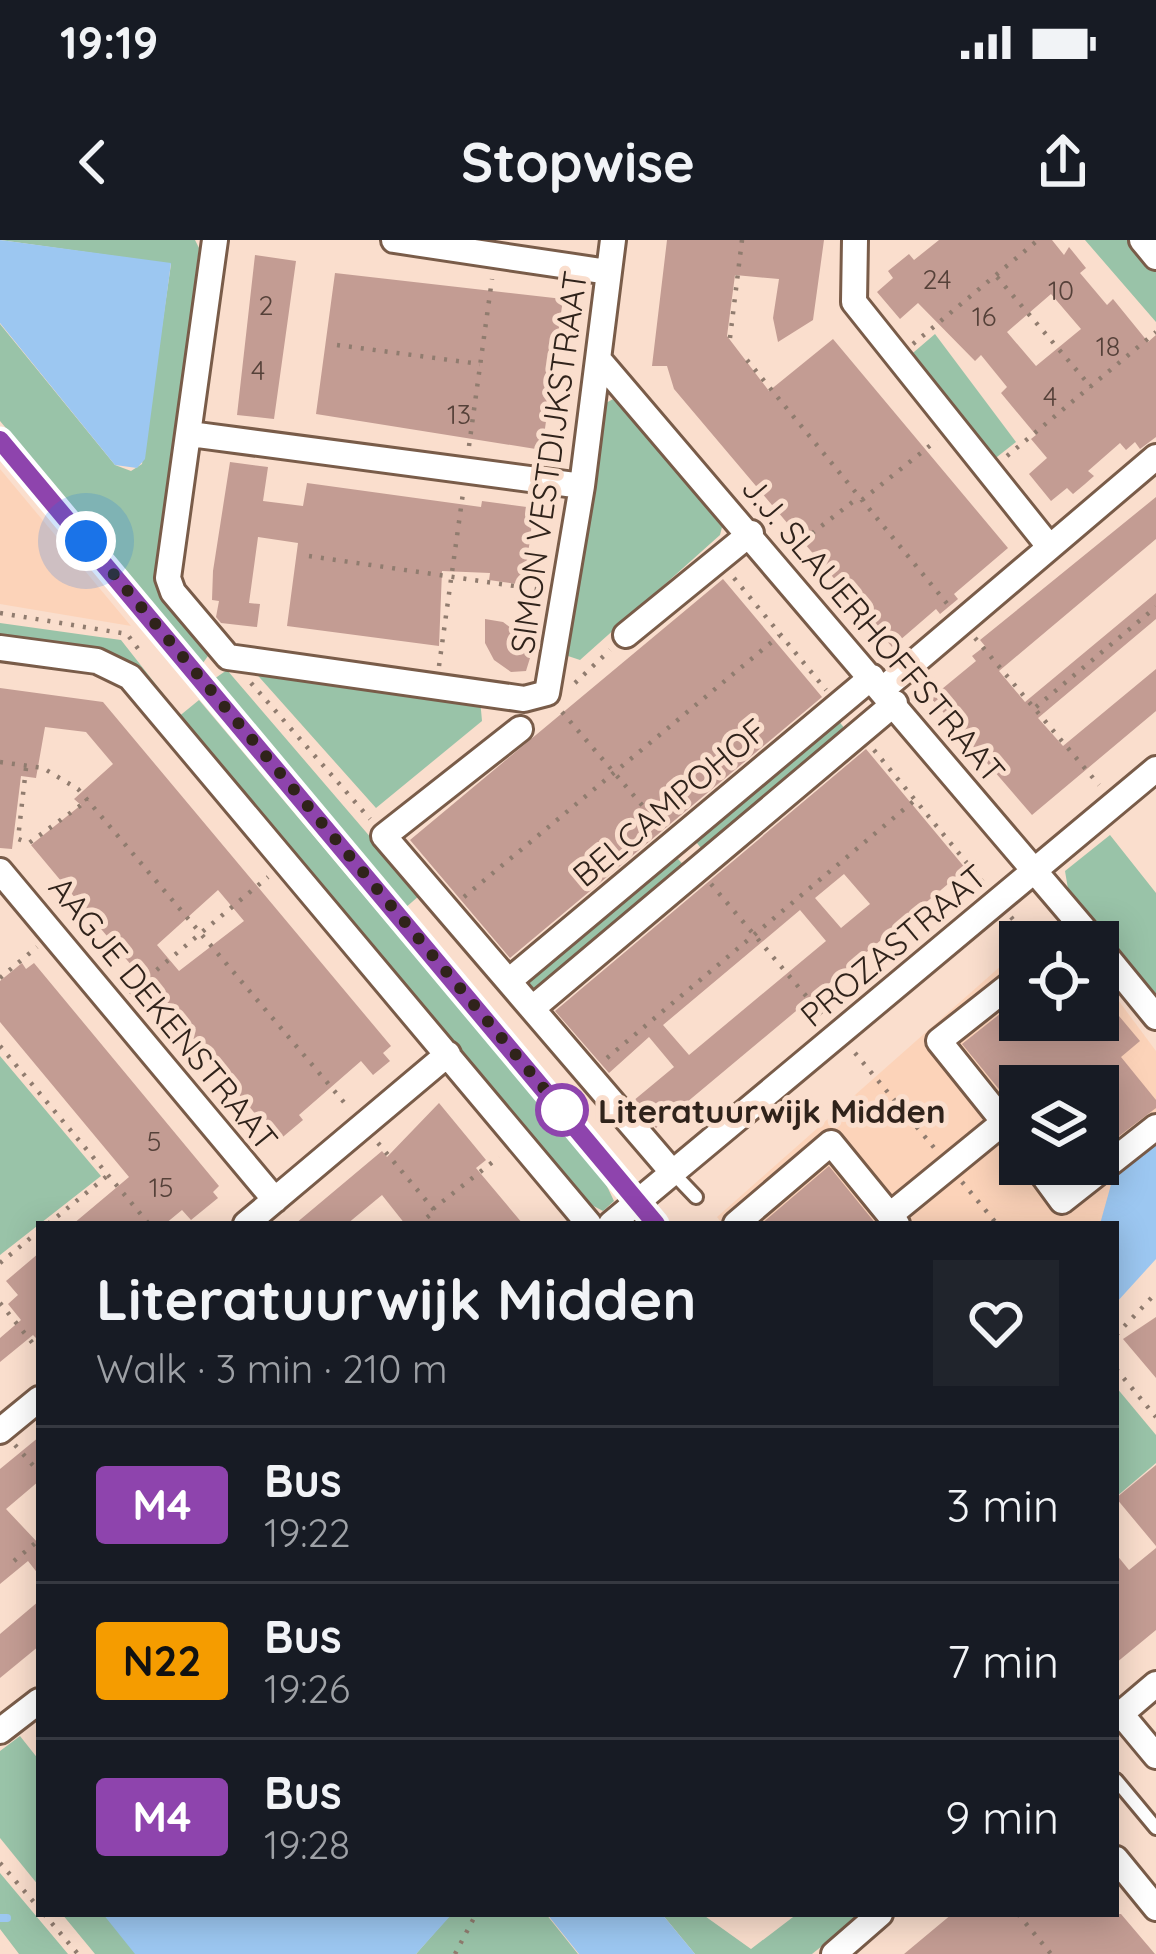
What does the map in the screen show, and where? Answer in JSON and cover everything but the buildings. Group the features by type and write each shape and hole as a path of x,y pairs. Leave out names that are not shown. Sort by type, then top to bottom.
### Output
{"street":[{"path":"215,240 168,578 173,592 228,657"},
{"path":"394,240 608,272"},
{"name":"SIMON VESTDIJKSTRAAT","path":"228,657 524,699 547,693 582,486 613,240"},
{"path":"1142,240 1156,257"},
{"path":"860,245 854,302 1048,545"},
{"name":"J.J. SLAUERHOFFSTRAAT","path":"599,360 751,532 1072,921"},
{"path":"190,434 582,486"},
{"path":"883,690 1048,545 1155,461"},
{"path":"626,635 751,532"},
{"path":"0,648 97,662 130,677 587,1221"},
{"name":"BELCAMPOHOF","path":"510,980 883,690"},
{"name":"BELCAMPOHOF","path":"534,1007 883,690"},
{"path":"520,729 384,836 673,1173"},
{"name":"PROZASTRAAT","path":"638,1202 1156,770"},
{"name":"AAGJE DEKENSTRAAT","path":"0,871 56,932 275,1200"},
{"name":"J.J. SLAUERHOFFSTRAAT","path":"1119,976 1156,1017"},
{"path":"999,994 939,1041 999,1114"},
{"path":"250,1221 448,1054"},
{"path":"740,1221 831,1143 894,1219 999,1126"},
{"path":"1119,1156 1156,1127"},
{"path":"1050,1185 1061,1201 1082,1185"},
{"path":"615,1221 638,1202"},
{"path":"1,1431 36,1402"},
{"path":"1156,1684 1119,1716 1156,1756"},
{"path":"0,1731 36,1703"},
{"path":"1119,1863 1156,1908"},
{"path":"834,1954 877,1917"}],"lane":[{"path":"0,440 654,1221"},
{"path":"673,1173 696,1197"},
{"path":"1119,1784 1156,1828"}],"path":[{"path":"730,338 742,240"},
{"path":"898,357 1038,240"},
{"path":"995,275 1091,387"},
{"path":"989,472 1156,332"},
{"path":"337,345 480,364"},
{"path":"748,360 1114,803"},
{"path":"776,562 953,427"},
{"path":"1035,709 1156,607"},
{"path":"446,912 781,635"},
{"path":"228,657 384,836"},
{"path":"0,762 64,778 88,800 433,1209"},
{"path":"26,766 17,838 29,843 88,800"},
{"path":"589,1073 915,800"},
{"path":"116,1004 287,861"},
{"path":"0,978 56,932"},
{"path":"838,1034 995,1221"},
{"path":"0,1046 146,1221"},
{"path":"422,1221 520,1141"},
{"path":"52,1221 107,1176"},
{"path":"0,1263 36,1233"},
{"path":"1119,1332 1156,1293"},
{"path":"0,1304 36,1347"},
{"path":"1119,1374 1156,1417"},
{"path":"1,1431 36,1469"},
{"path":"14,1561 36,1543"},
{"path":"0,1863 36,1905"},
{"path":"46,1917 78,1954"},
{"path":"455,1954 474,1917"},
{"path":"1020,1917 1052,1954"},
{"path":"1032,1954 1043,1944"}],"shaded area":[{"path":"0,469 131,626 0,604"},
{"path":"999,968 999,1041 1119,1041 1119,1001 1156,1051 1156,1208 1119,1221 720,1221 717,1217"}],"green space":[{"path":"0,240 195,240 199,248 159,576 210,653 203,663 0,421 0,324 115,465 131,471 142,464 171,264"},
{"path":"1085,240 1133,240 1156,268 1156,322"},
{"path":"935,334 1016,442 988,464 907,358"},
{"path":"615,398 722,527 720,535 580,660 565,655 604,404"},
{"path":"0,623 121,640 165,696 161,702 127,662 0,639"},
{"path":"252,669 480,699 482,721 376,808"},
{"path":"227,670 420,895 404,909 214,679"},
{"path":"199,700 604,1180 614,1201 603,1211 584,1201 177,718"},
{"path":"833,714 850,735 704,852 690,834"},
{"path":"1110,835 1156,893 1156,994 1119,950 1119,921 1095,921 1068,889 1065,871"},
{"path":"669,849 688,870 538,994 521,975"},
{"path":"0,1056 101,1176 43,1221 36,1221 36,1227 0,1255"},
{"path":"1119,1391 1156,1435 1156,1463 1119,1494"},
{"path":"20,1736 36,1756 36,1882 0,1838 0,1751"},
{"path":"0,1873 68,1954 19,1954 0,1929"},
{"path":"64,1917 106,1917 137,1954 95,1954"},
{"path":"448,1917 548,1917 578,1954 416,1954"},
{"path":"664,1917 706,1917 751,1949 793,1917 858,1917 812,1954 695,1954"}],"water":[{"path":"0,240 171,263 145,459 137,468 115,465 0,323"},
{"path":"1156,1137 1156,1259 1119,1300 1119,1221 1101,1221 1111,1185 1119,1185 1119,1166"},
{"path":"105,1917 449,1917 416,1954 135,1954"},
{"path":"549,1917 664,1917 695,1954 579,1954"}],"waterway":[{"path":"0,1918 7,1918"}],"bus line":[{"name":"M4","path":"0,440 321,818 654,1221"}],"place":[{"name":"Literatuurwijk Midden","path":"562,1110"}],"route":[{"path":"86,541 562,1110"}]}
